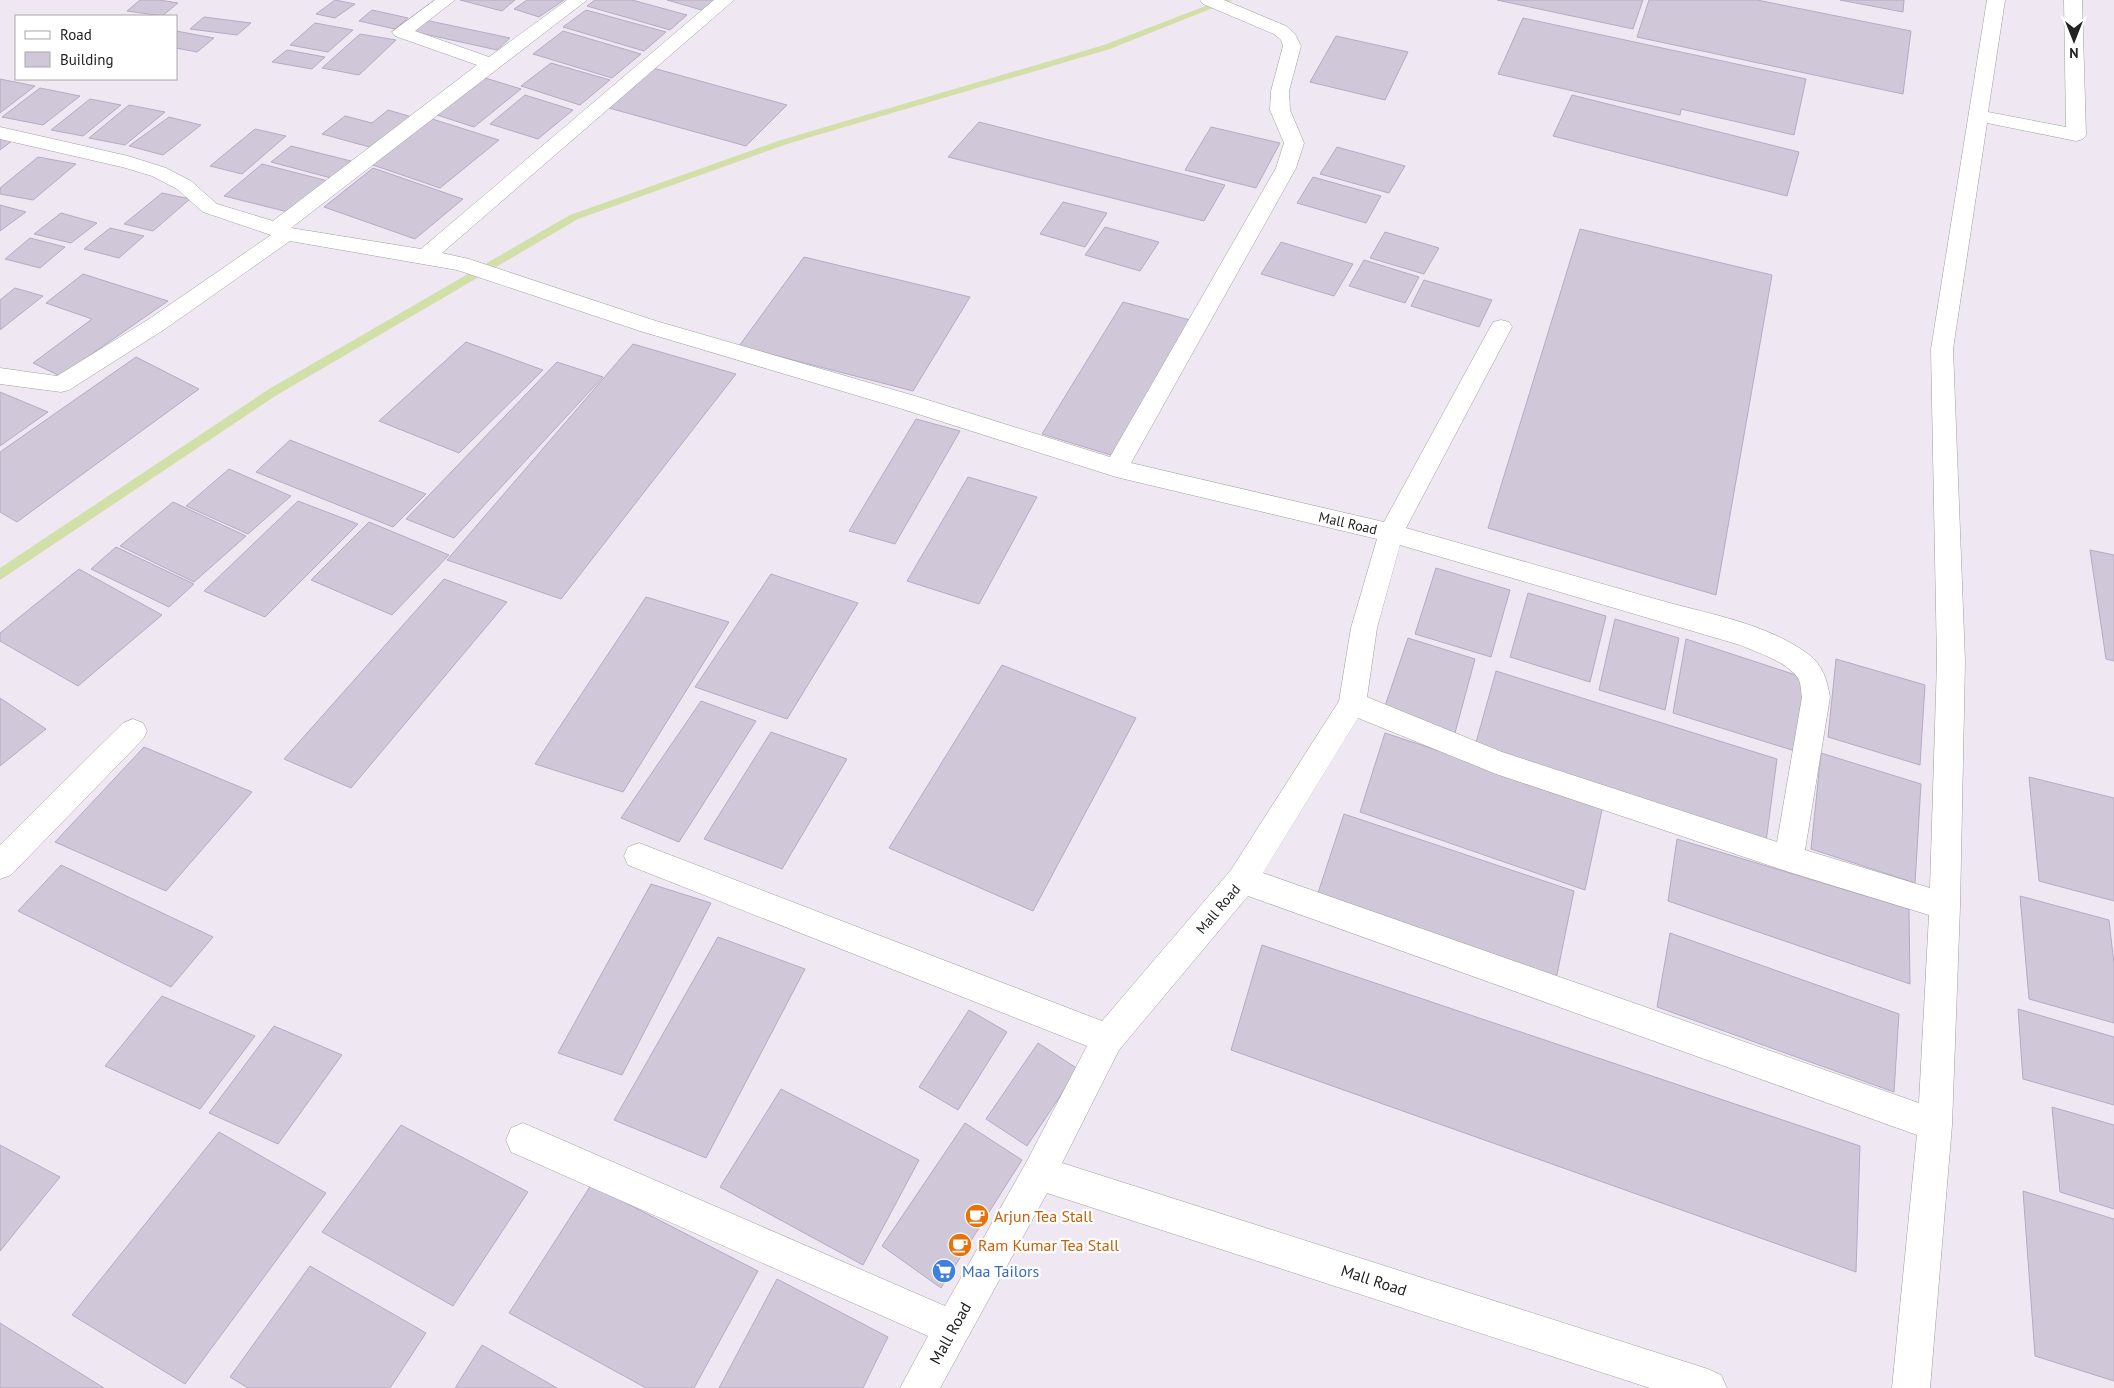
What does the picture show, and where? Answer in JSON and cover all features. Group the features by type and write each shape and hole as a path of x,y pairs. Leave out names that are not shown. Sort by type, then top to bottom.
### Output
{"street":[{"path":"446,0 401,32 491,64"},
{"path":"0,376 61,384 157,324 280,232 491,64 578,0"},
{"path":"425,257 725,0"},
{"path":"1911,1388 1935,1125 1945,906 1951,661 1942,349 1980,116 1996,0"},
{"path":"1980,116 2076,135 2073,0"},
{"path":"1116,468 1286,168 1294,143 1280,110 1280,91 1292,46 1289,38 1280,30 1212,1"},
{"name":"Mall Road","path":"0,134 128,162 159,172 184,185 210,208 280,232 461,264 648,326 907,402 1116,468 1391,533 1364,628 1352,703 1242,880 1108,1039 1039,1172 919,1388"},
{"path":"1500,327 1391,533 1747,636 1785,653 1802,664 1812,676 1816,697 1789,859"},
{"path":"1352,703 1496,762 1789,859 1945,906"},
{"path":"0,864 134,731"},
{"path":"639,856 1108,1039"},
{"path":"1242,880 1935,1125"},
{"path":"523,1140 953,1328"},
{"name":"Mall Road","path":"1039,1172 1708,1388"}],"building":[{"path":"140,0 178,3 163,15 127,11"},
{"path":"335,0 355,4 335,18 316,14"},
{"path":"460,0 515,0 502,11"},
{"path":"527,0 564,0 539,17 514,9"},
{"path":"595,0 632,0 687,15 670,30 587,6"},
{"path":"667,0 718,0 705,11"},
{"path":"1497,0 1643,0 1633,29"},
{"path":"1649,0 1757,0 1911,31 1903,94 1637,37"},
{"path":"1840,0 1904,0 1903,12"},
{"path":"372,10 408,18 395,29 359,21"},
{"path":"586,10 666,32 644,51 563,27"},
{"path":"204,17 251,23 237,35 190,29"},
{"path":"1523,18 1806,79 1794,135 1681,109 1680,115 1498,74"},
{"path":"425,20 510,38 497,50 411,31"},
{"path":"315,23 353,30 328,52 290,45"},
{"path":"178,31 214,38 197,52 178,48"},
{"path":"563,31 641,54 612,78 533,54"},
{"path":"360,34 396,40 359,75 322,68"},
{"path":"1336,36 1408,52 1385,100 1310,82"},
{"path":"287,50 325,57 312,69 272,62"},
{"path":"551,63 610,80 580,105 521,86"},
{"path":"653,68 787,105 746,146 609,108"},
{"path":"482,77 521,89 474,127 434,114"},
{"path":"0,79 35,86 0,113"},
{"path":"40,88 80,96 43,125 2,117"},
{"path":"525,95 573,110 538,139 490,124"},
{"path":"1572,95 1799,152 1787,196 1553,136"},
{"path":"90,99 121,105 83,136 51,130"},
{"path":"129,105 165,112 125,145 89,138"},
{"path":"388,110 412,117 373,148 322,134 345,116 372,123"},
{"path":"169,117 201,125 163,155 129,146"},
{"path":"429,118 499,140 440,188 370,164"},
{"path":"979,122 1225,185 1204,221 948,157"},
{"path":"1211,127 1280,143 1256,188 1185,170"},
{"path":"255,129 286,136 242,174 210,166"},
{"path":"0,138 12,141 0,150"},
{"path":"291,146 351,161 331,178 271,162"},
{"path":"1337,147 1405,166 1389,193 1320,174"},
{"path":"38,157 76,164 33,200 0,194 0,188"},
{"path":"262,164 328,181 292,213 224,196"},
{"path":"373,168 463,199 415,239 324,207"},
{"path":"1313,177 1381,196 1366,223 1297,203"},
{"path":"162,193 190,199 153,231 124,224"},
{"path":"1063,202 1107,213 1085,247 1040,234"},
{"path":"0,205 26,212 0,231"},
{"path":"61,213 97,223 71,243 34,234"},
{"path":"1105,227 1159,242 1140,271 1085,255"},
{"path":"110,228 144,236 119,258 84,249"},
{"path":"1580,229 1772,275 1716,595 1488,528"},
{"path":"1385,232 1439,248 1424,274 1370,258"},
{"path":"30,238 65,247 40,268 5,259"},
{"path":"1281,242 1353,264 1334,296 1261,274"},
{"path":"804,257 970,297 913,391 739,346"},
{"path":"1364,260 1419,277 1405,303 1349,286"},
{"path":"83,274 168,301 60,376 33,363 92,319 46,303"},
{"path":"1424,280 1492,300 1479,327 1411,306"},
{"path":"15,288 43,296 0,330 0,300"},
{"path":"1123,302 1190,320 1114,456 1042,434"},
{"path":"466,342 543,370 459,453 379,421"},
{"path":"633,344 736,374 561,599 447,560"},
{"path":"136,357 199,389 17,522 0,512 0,452"},
{"path":"557,362 603,377 454,538 406,519"},
{"path":"0,392 48,412 0,446"},
{"path":"916,419 960,431 895,544 849,531"},
{"path":"290,440 426,494 393,527 256,472"},
{"path":"229,469 291,496 248,534 186,506"},
{"path":"968,477 1037,497 979,604 907,581"},
{"path":"298,501 358,524 265,617 204,591"},
{"path":"173,502 246,536 194,582 120,546"},
{"path":"369,522 449,555 392,615 311,580"},
{"path":"116,547 194,584 169,607 91,569"},
{"path":"2090,550 2114,555 2114,661 2106,659"},
{"path":"1436,568 1510,590 1491,657 1415,634"},
{"path":"79,569 162,615 78,686 0,641 0,633"},
{"path":"771,574 858,603 787,719 695,687"},
{"path":"444,579 507,602 351,788 284,759"},
{"path":"1528,593 1606,616 1590,682 1510,657"},
{"path":"646,597 729,622 623,792 535,764"},
{"path":"1615,619 1679,638 1665,710 1599,690"},
{"path":"1408,638 1475,659 1455,733 1384,709"},
{"path":"1686,639 1805,678 1795,751 1673,713"},
{"path":"1836,659 1925,685 1920,765 1828,737"},
{"path":"1002,665 1136,718 1033,911 889,848"},
{"path":"1496,671 1777,759 1766,842 1475,746"},
{"path":"0,698 46,729 0,766"},
{"path":"701,701 756,721 679,842 621,818"},
{"path":"771,732 847,759 782,869 704,839"},
{"path":"1385,733 1603,805 1585,890 1360,812"},
{"path":"144,747 252,792 166,891 55,842"},
{"path":"1821,753 1921,784 1915,883 1811,849"},
{"path":"2029,777 2114,798 2114,901 2039,881"},
{"path":"1344,814 1574,891 1555,984 1316,899"},
{"path":"1677,839 1909,909 1910,984 1668,901"},
{"path":"61,865 213,937 171,987 18,911"},
{"path":"651,884 711,903 622,1075 558,1053"},
{"path":"2020,896 2109,920 2114,964 2114,1023 2029,999"},
{"path":"1670,933 1899,1014 1894,1092 1657,1007"},
{"path":"718,937 805,969 706,1158 614,1120"},
{"path":"1262,945 1860,1146 1856,1272 1231,1050"},
{"path":"162,996 255,1036 200,1109 105,1066"},
{"path":"2018,1009 2114,1037 2114,1105 2023,1079"},
{"path":"969,1010 1007,1032 958,1110 919,1087"},
{"path":"274,1026 342,1055 278,1144 209,1113"},
{"path":"1038,1043 1078,1069 1027,1146 986,1119"},
{"path":"781,1089 919,1160 863,1265 720,1187"},
{"path":"2052,1107 2114,1125 2114,1209 2060,1192"},
{"path":"965,1123 1022,1160 941,1288 882,1246"},
{"path":"401,1125 528,1192 453,1306 322,1232"},
{"path":"219,1132 326,1193 185,1384 72,1315"},
{"path":"0,1145 60,1177 0,1251"},
{"path":"591,1185 758,1271 694,1388 646,1388 509,1313"},
{"path":"2023,1191 2114,1219 2114,1381 2035,1356"},
{"path":"310,1266 426,1333 390,1388 248,1388 230,1377"},
{"path":"777,1279 888,1337 863,1388 719,1388"},
{"path":"0,1323 104,1388 0,1388"},
{"path":"482,1345 557,1388 455,1388"}],"waterway":[{"path":"0,575 273,392 574,217 784,142 1107,47 1229,0"}],"place":[{"name":"Arjun Tea Stall","path":"977,1216"},
{"name":"Ram Kumar Tea Stall","path":"960,1245"},
{"name":"Maa Tailors","path":"944,1271"}]}
